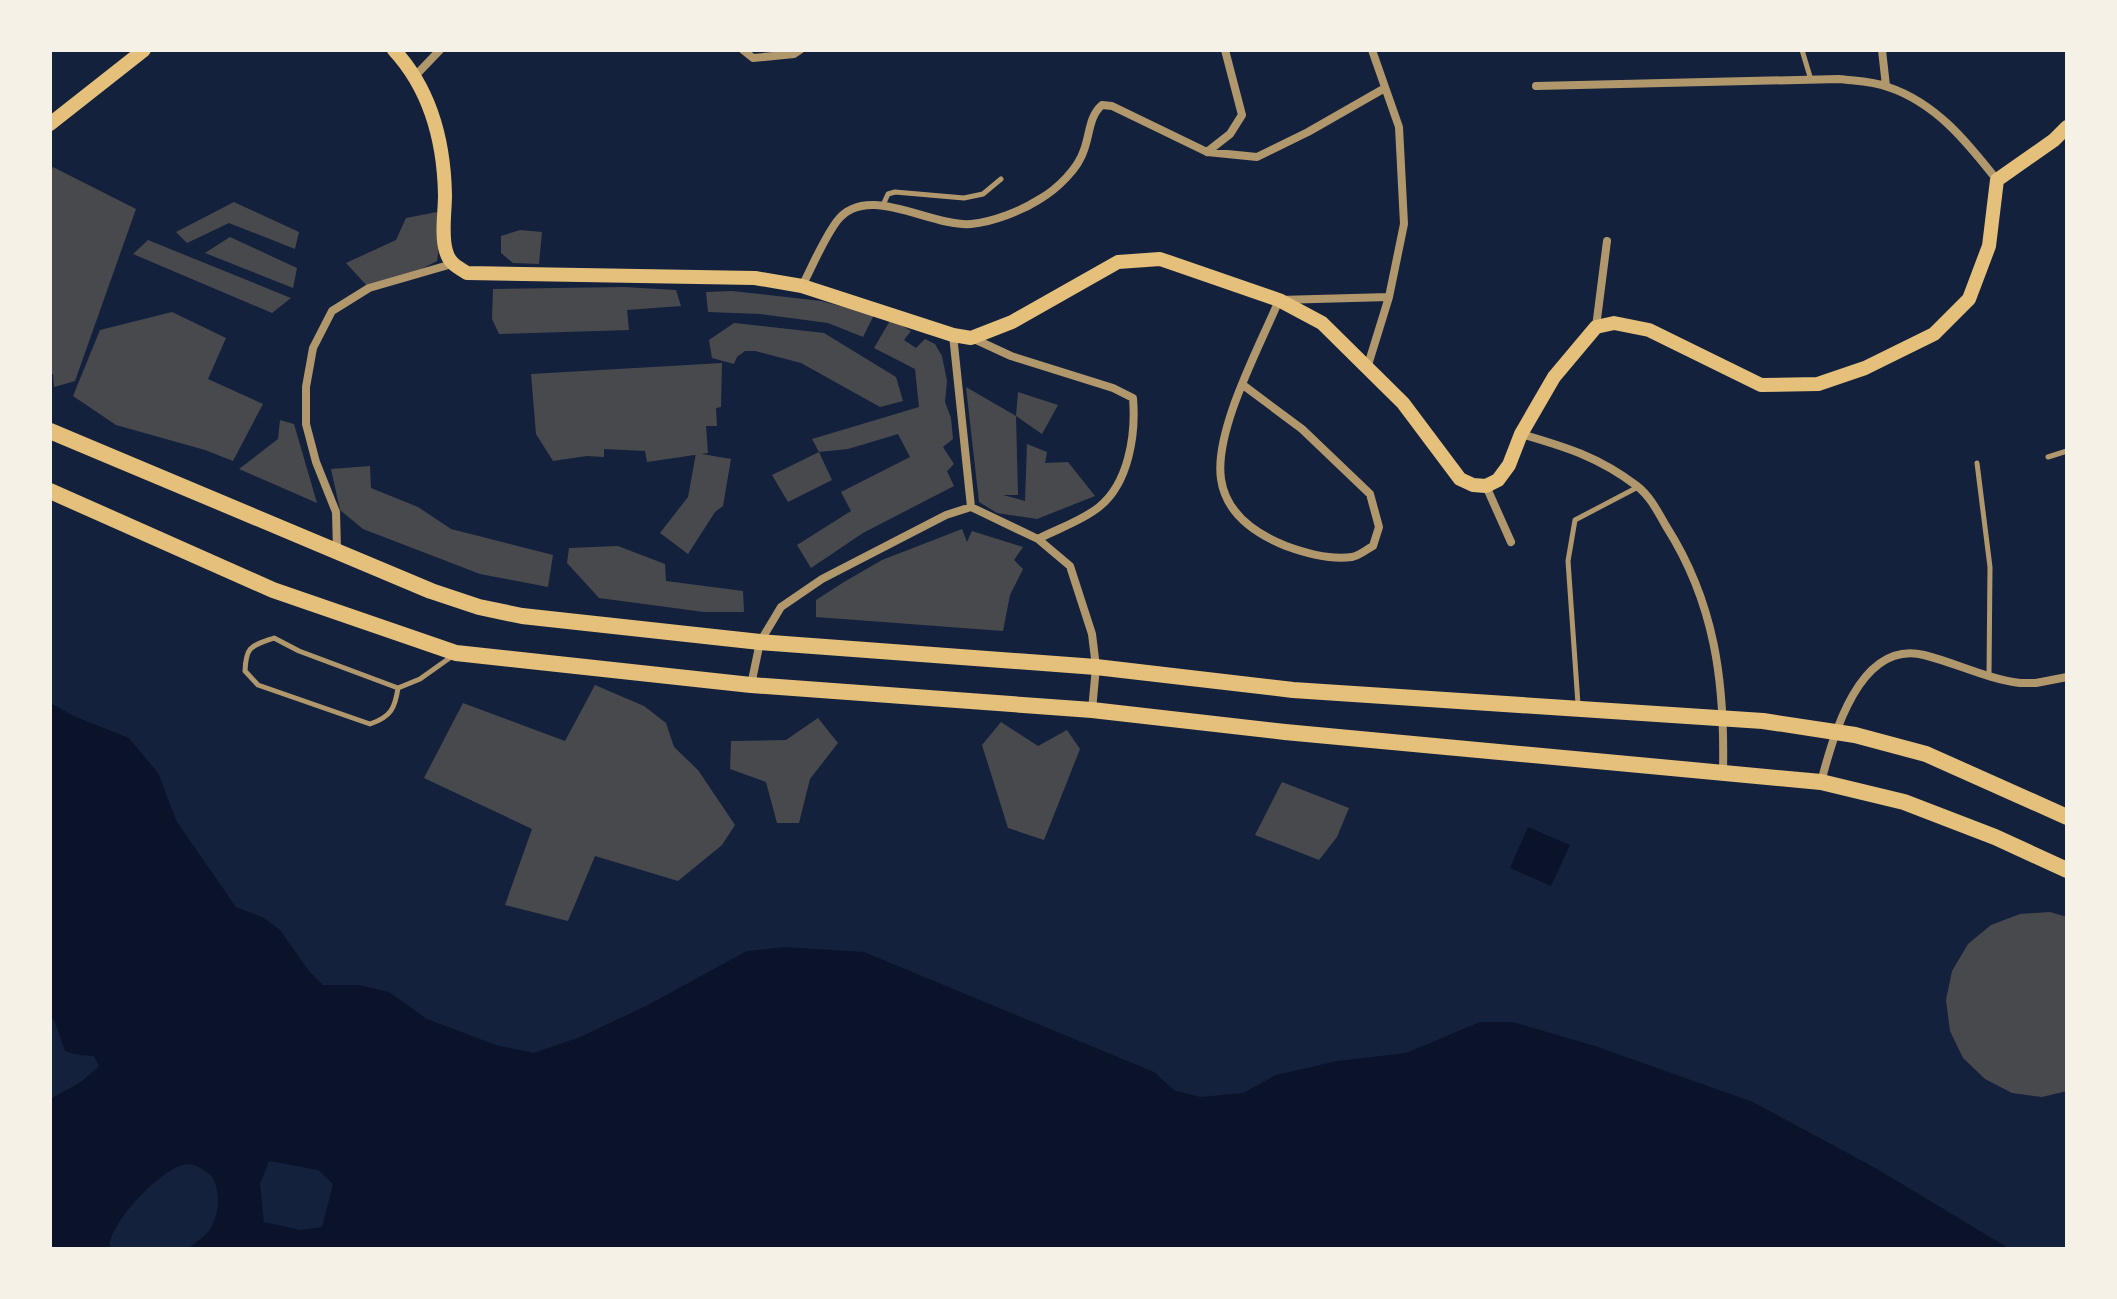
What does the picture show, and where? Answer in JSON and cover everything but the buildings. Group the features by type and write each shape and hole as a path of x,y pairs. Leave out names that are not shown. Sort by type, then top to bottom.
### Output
{"main road":[{"path":"50,124 144,50"},
{"path":"394,50 415,76 429,103 445,179 445,249 452,264 467,273 755,278 802,286 953,335 971,338 1012,322 1118,262 1160,259 1279,300 1322,323 1368,365 1403,403 1460,479 1473,485 1486,486 1498,480 1509,465 1521,434 1554,377 1596,327 1614,323 1649,330 1761,385 1818,384 1865,368 1934,334 1969,299 1989,246 1997,180 2054,140 2067,127"},
{"path":"50,431 431,591 479,607 522,616 760,642 1096,667 1293,690 1763,721 1835,732 1926,754 2067,817"},
{"path":"50,491 273,590 456,653 751,685 1092,710 1285,732 1821,782 1904,802 1995,837 2067,870"}],"street":[{"path":"415,76 440,50"},
{"path":"743,50 753,58 794,54 800,50"},
{"path":"1207,152 1230,134 1242,115 1225,50"},
{"path":"1368,365 1389,297 1404,224 1399,127 1372,50"},
{"path":"1882,50 1886,86"},
{"path":"1536,86 1839,79 1886,86 1922,102 1965,139 1997,180"},
{"path":"802,286 838,220 853,208 868,204 946,222 970,224 995,218 1040,199 1066,178 1084,153 1094,112 1102,105 1112,106 1207,152 1257,157 1385,88"},
{"path":"1596,327 1607,241"},
{"path":"337,550 336,512 316,462 306,424 306,387 313,348 332,311 369,288 452,264"},
{"path":"1243,385 1302,429 1370,494 1379,527 1373,546 1353,557 1311,554 1262,537 1234,512 1221,481 1221,459 1233,408 1279,300 1389,297"},
{"path":"953,335 971,507"},
{"path":"971,338 1011,356 1113,388 1133,398 1134,412 1125,471 1113,493 1098,509 1038,539"},
{"path":"1521,434 1583,452 1638,487 1647,495 1681,549 1706,607 1718,656 1724,720 1723,772"},
{"path":"1486,486 1511,542"},
{"path":"751,685 760,642 781,607 822,579 946,515 971,507 1038,539 1070,566 1092,634 1096,667 1092,710"},
{"path":"1821,782 1835,732 1861,682 1885,661 1900,655 1923,655 2027,684 2067,677"}],"lane":[{"path":"1802,50 1811,80"},
{"path":"882,206 888,194 895,192 964,198 983,194 1001,179"},
{"path":"2048,457 2067,451"},
{"path":"1977,463 1990,567 1989,675"},
{"path":"1578,709 1568,561 1575,520 1638,487"},
{"path":"398,688 395,708 384,719 370,724 258,685 245,671 246,655 252,646 274,638 299,651 398,688 420,679 456,653"}],"water":[{"path":"50,703 129,738 158,773 177,822 236,907 264,918 280,930 309,971 323,985 359,985 389,992 427,1019 496,1045 534,1053 580,1037 646,1006 747,951 785,947 864,952 1154,1072 1174,1090 1200,1097 1243,1093 1276,1075 1337,1061 1406,1053 1480,1022 1513,1022 1595,1046 1753,1102 1877,1169 2010,1249 189,1249 212,1226 218,1197 212,1176 187,1164 161,1177 136,1200 116,1227 110,1249 50,1249 50,1099 81,1082 99,1066 94,1056 65,1051 54,1020 50,1018","holes":["269,1161 318,1170 333,1184 322,1227 300,1230 264,1222 260,1184"]},
{"path":"1528,827 1570,845 1551,886 1510,868"}]}
